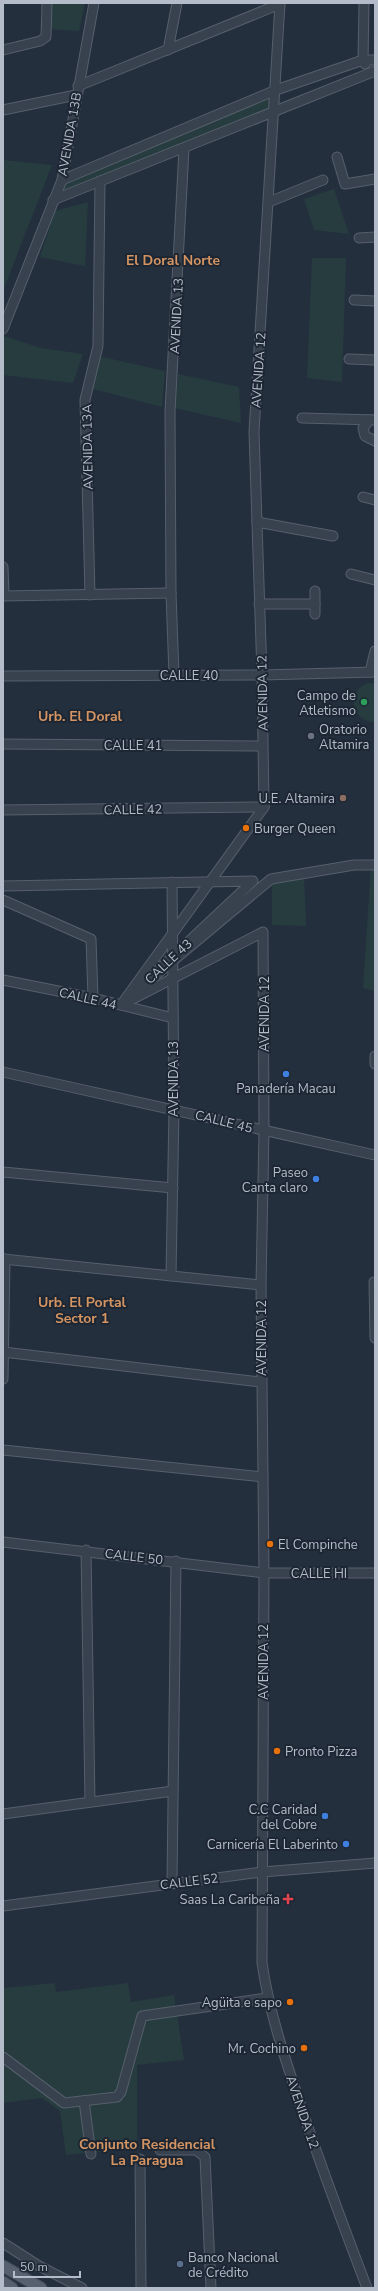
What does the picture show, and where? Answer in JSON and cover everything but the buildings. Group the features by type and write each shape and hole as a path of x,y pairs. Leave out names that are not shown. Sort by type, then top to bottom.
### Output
{"main road":[{"path":"4,2266 40,2288"},
{"path":"3,2282 12,2288"}],"street":[{"path":"3,50 40,42 46,37 47,3"},
{"name":"AVENIDA 13B","path":"3,329 62,180 94,3"},
{"path":"168,50 177,3"},
{"path":"53,200 184,149 372,72 363,60 364,3"},
{"path":"78,86 280,4"},
{"name":"AVENIDA 12","path":"264,807 262,675 254,432 275,111 280,4"},
{"path":"62,180 276,90 363,60 375,60"},
{"path":"3,110 76,96"},
{"name":"AVENIDA 13","path":"174,675 171,593 170,412 184,149"},
{"path":"337,157 345,184 375,179"},
{"path":"269,202 323,180"},
{"name":"AVENIDA 13A","path":"90,595 85,400 98,346 100,181"},
{"path":"359,238 375,237"},
{"path":"354,300 375,301"},
{"path":"349,360 375,360"},
{"path":"302,418 372,420"},
{"path":"372,420 363,428 365,436 375,441"},
{"path":"363,497 375,500"},
{"path":"257,522 333,536"},
{"path":"3,567 3,596 171,593"},
{"path":"351,574 375,580"},
{"path":"315,591 315,614"},
{"path":"259,604 315,604"},
{"path":"373,672 375,650"},
{"name":"CALLE 40","path":"3,676 262,675 373,672"},
{"name":"CALLE 41","path":"3,744 262,746"},
{"path":"121,1005 264,807"},
{"name":"CALLE 42","path":"3,810 264,807"},
{"name":"CALLE 43","path":"121,1005 271,879 354,865 375,865"},
{"name":"CALLE 43","path":"3,886 253,881 121,1005"},
{"name":"AVENIDA 13","path":"172,882 174,1109 172,1276"},
{"path":"3,900 91,939 93,998"},
{"name":"AVENIDA 12","path":"121,1005 263,932 264,1131 261,1285 264,1573 262,1963 267,1998 307,2126 367,2288"},
{"name":"CALLE 44","path":"3,980 93,998 173,1018"},
{"path":"375,1056 375,1064"},
{"name":"CALLE 45","path":"3,1072 174,1109 374,1156"},
{"path":"3,1172 173,1188"},
{"path":"3,1379 4,1259 261,1285"},
{"path":"374,1283 375,1338"},
{"path":"3,1352 261,1382"},
{"path":"3,1450 263,1477"},
{"name":"CALLE 50","path":"3,1542 86,1550 264,1573"},
{"path":"86,1550 90,1802"},
{"path":"172,1883 176,1561"},
{"name":"CALLE HI","path":"264,1573 375,1573"},
{"path":"3,1814 173,1791"},
{"name":"CALLE 52","path":"3,1906 262,1872 375,1863"},
{"path":"3,2057 61,2102 84,2101 120,2095 142,2016 267,1998"},
{"path":"84,2101 91,2154"},
{"path":"160,2150 196,2150 205,2157 211,2288"},
{"path":"140,2159 141,2288"},
{"path":"3,2244 39,2266 82,2288"}],"green space":[{"path":"50,3 85,3 79,31 49,29"},
{"path":"275,92 274,110 55,198 63,181"},
{"path":"3,160 52,165 3,291"},
{"path":"334,189 349,234 314,230 304,199"},
{"path":"88,202 85,266 40,257 55,211"},
{"path":"312,258 346,258 342,382 307,378"},
{"path":"4,336 41,348 83,354 73,383 3,375"},
{"path":"98,356 165,371 162,407 90,388"},
{"path":"178,374 239,387 241,423 175,408"},
{"name":"Campo de Atletismo","path":"368,683 375,683 375,722 367,721 361,717 356,712 354,706 356,692"},
{"path":"371,865 375,865 375,991 363,988"},
{"path":"304,876 306,926 272,925 272,882"},
{"path":"55,1983 56,1992 128,1983 131,2002 174,1995 184,2060 137,2065 137,2148 66,2155 60,2111 42,2098 3,2103 3,1988"}],"place":[{"name":"Campo de Atletismo","path":"364,702"},
{"name":"Oratorio Altamira","path":"311,736"},
{"name":"U.E. Altamira","path":"343,798"},
{"name":"Burger Queen","path":"246,828"},
{"name":"Panadería Macau","path":"286,1074"},
{"name":"Paseo Canta claro","path":"316,1179"},
{"name":"El Compinche","path":"270,1544"},
{"name":"Pronto Pizza","path":"277,1751"},
{"name":"C.C Caridad del Cobre","path":"325,1816"},
{"name":"Carnicería El Laberinto","path":"346,1844"},
{"name":"Saas La Caribeña","path":"288,1899"},
{"name":"Agüita e sapo","path":"290,2002"},
{"name":"Mr. Cochino","path":"304,2048"},
{"name":"Banco Nacional de Crédito","path":"180,2264"}],"district":[{"name":"El Doral Norte","path":"173,260"},
{"name":"Urb. El Doral","path":"80,716"},
{"name":"Urb. El Portal Sector 1","path":"82,1310"},
{"name":"Conjunto Residencial La Paragua","path":"147,2152"}]}
